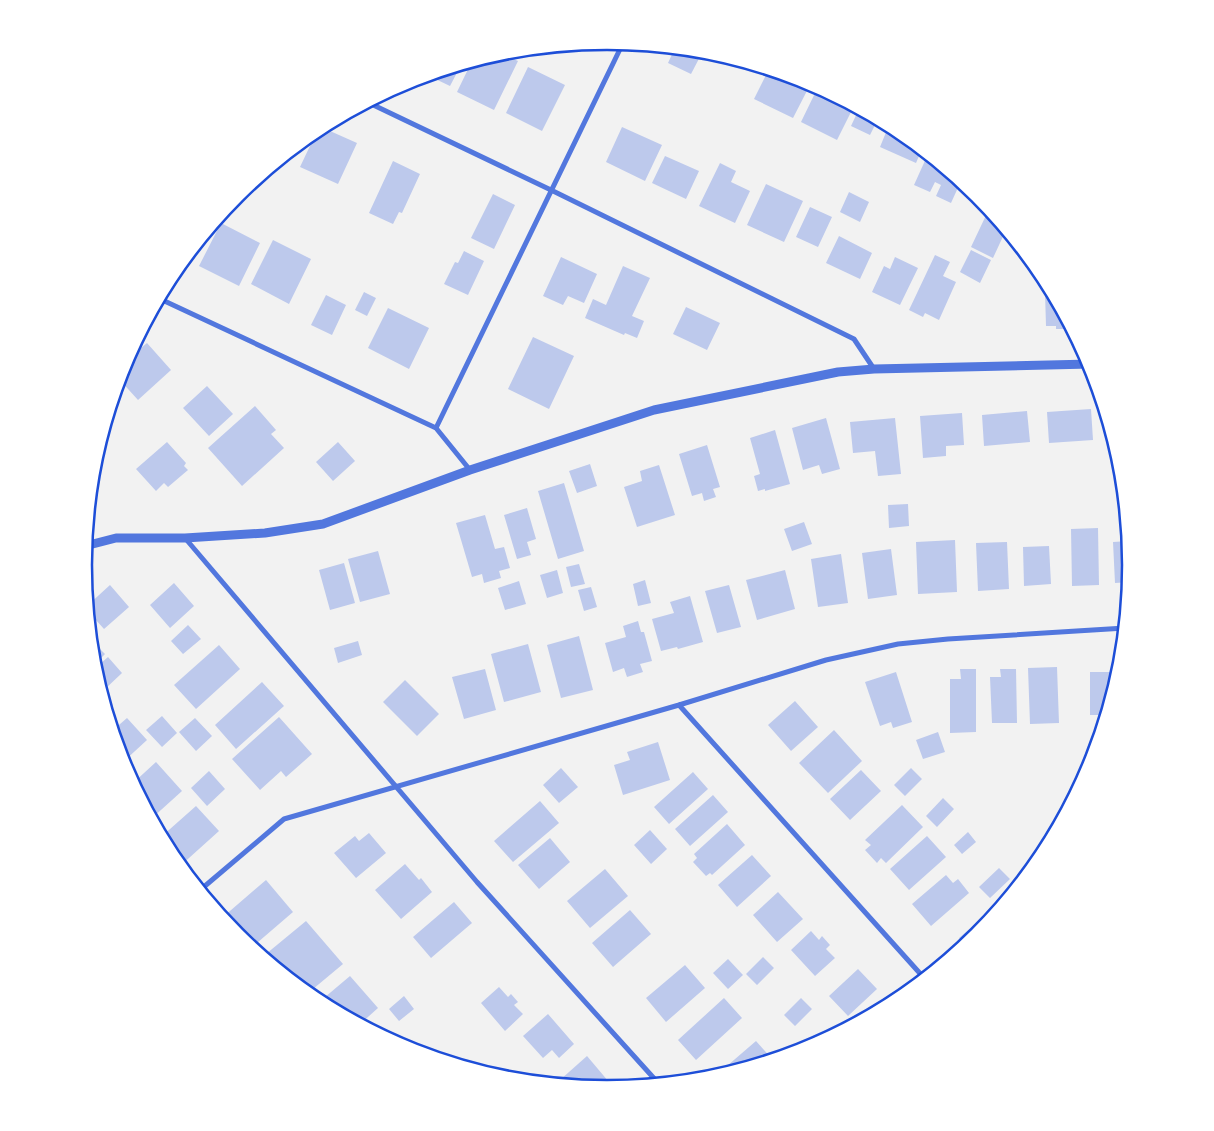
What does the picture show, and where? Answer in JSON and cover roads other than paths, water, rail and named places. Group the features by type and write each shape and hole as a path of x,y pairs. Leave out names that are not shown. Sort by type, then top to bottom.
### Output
{"street":[{"path":"436,428 619,50"},
{"path":"375,105 854,339 874,369"},
{"path":"165,301 436,428 470,470"},
{"path":"93,544 116,538 185,538 266,533 323,524 470,470 654,410 819,376 874,369 1081,364"},
{"path":"185,538 477,882 655,1079"},
{"path":"204,887 284,819 679,705 826,660 898,644 1118,628"},
{"path":"679,705 921,974"}]}
